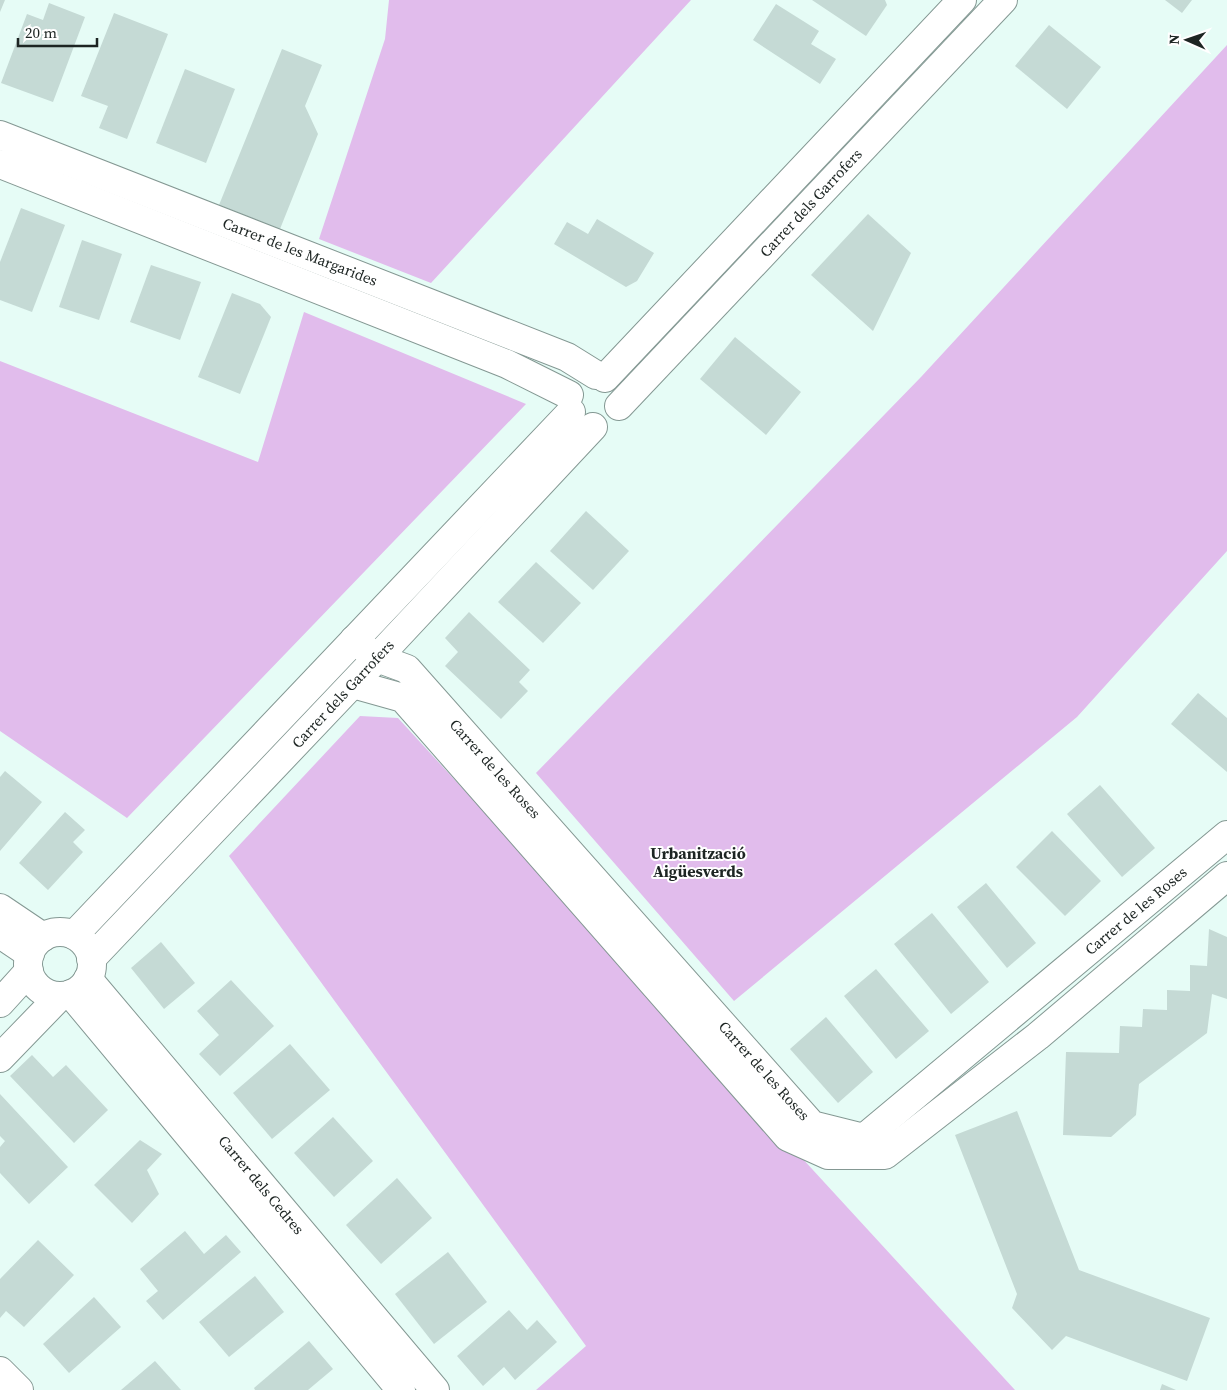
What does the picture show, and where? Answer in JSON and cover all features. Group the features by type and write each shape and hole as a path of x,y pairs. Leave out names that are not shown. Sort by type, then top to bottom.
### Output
{"street":[{"name":"Carrer dels Garrofers","path":"601,377 962,0"},
{"name":"Carrer dels Garrofers","path":"619,406 1003,0"},
{"name":"Carrer de les Margarides","path":"0,135 568,357 601,377"},
{"name":"Carrer de les Margarides","path":"0,164 498,360 578,411"},
{"path":"588,376 601,377 616,388 619,396 619,406 611,421 602,426 578,411 573,386 588,376"},
{"name":"Carrer dels Garrofers","path":"74,935 354,640 578,411"},
{"name":"Carrer dels Garrofers","path":"0,1058 77,982 377,658 578,411"},
{"name":"Carrer de les Roses","path":"354,640 377,658 407,669 812,1125 864,1138 1227,835"},
{"name":"Carrer de les Roses","path":"353,684 402,698 788,1136 828,1155 885,1155 1038,1036 1227,876"},
{"path":"0,908 34,954 34,981 41,990 49,994 77,982 88,948 74,935 54,932 34,954 0,1003"},
{"path":"0,934 34,954"},
{"name":"Carrer dels Cedres","path":"77,982 401,1390"},
{"name":"Carrer dels Cedres","path":"77,982 435,1390"},
{"path":"0,1371 19,1390"}],"shaded area":[{"path":"389,0 691,0 431,283 319,239 385,39"},
{"path":"1227,45 1227,551 1077,717 734,1001 536,773 921,377"},
{"path":"304,312 526,404 127,818 0,731 0,361 258,462"},
{"path":"360,716 398,718 1015,1390 536,1390 586,1346 229,856"}],"building":[{"path":"0,0 5,0 0,12"},
{"path":"812,0 885,0 887,5 866,36"},
{"path":"1165,0 1192,0 1182,13"},
{"path":"49,3 85,17 53,102 1,83 27,14 43,20"},
{"path":"776,4 819,31 811,44 836,59 820,84 753,40"},
{"path":"114,13 168,34 127,139 99,128 108,106 81,96"},
{"path":"1049,25 1101,67 1067,109 1015,66"},
{"path":"282,49 322,65 305,106 318,134 280,229 219,205"},
{"path":"185,69 235,89 206,163 156,143"},
{"path":"21,208 65,225 32,312 0,300 0,262"},
{"path":"868,214 911,253 873,331 811,275"},
{"path":"597,219 654,253 637,281 626,287 554,244 567,222 588,234"},
{"path":"82,240 122,254 99,320 59,307"},
{"path":"151,265 201,282 180,340 130,322"},
{"path":"232,293 260,304 271,317 240,394 198,377"},
{"path":"735,337 801,392 766,435 700,379"},
{"path":"586,511 629,551 593,590 550,551"},
{"path":"536,562 581,603 543,643 498,602"},
{"path":"469,612 530,670 519,682 528,691 501,719 445,666 458,652 445,638"},
{"path":"1198,693 1227,718 1227,772 1171,724"},
{"path":"5,771 42,802 0,851 0,777"},
{"path":"1100,785 1155,848 1122,877 1067,814"},
{"path":"65,812 85,830 73,842 83,852 48,890 19,863"},
{"path":"1052,831 1101,881 1065,916 1016,867"},
{"path":"986,883 1036,943 1007,968 957,907"},
{"path":"932,913 989,982 951,1014 894,944"},
{"path":"1209,929 1227,937 1227,999 1212,994 1207,1033 1139,1084 1136,1115 1111,1137 1063,1135 1066,1052 1119,1053 1120,1026 1142,1027 1143,1009 1167,1010 1167,990 1190,991 1190,965 1207,966"},
{"path":"161,942 195,983 164,1009 131,968"},
{"path":"876,969 929,1031 896,1059 844,996"},
{"path":"231,980 274,1026 220,1076 199,1054 219,1035 197,1011"},
{"path":"826,1017 873,1072 838,1103 790,1049"},
{"path":"290,1044 330,1090 272,1139 233,1093"},
{"path":"32,1055 53,1077 66,1065 108,1110 74,1143 10,1076"},
{"path":"0,1094 68,1167 29,1204 0,1173 0,1147 5,1141 0,1136"},
{"path":"1017,1111 1079,1270 1210,1318 1187,1381 1066,1336 1052,1350 1012,1308 1017,1294 955,1135"},
{"path":"333,1117 373,1161 334,1197 294,1153"},
{"path":"140,1140 162,1154 147,1170 159,1194 132,1223 94,1185"},
{"path":"397,1178 432,1218 381,1264 346,1225"},
{"path":"185,1231 204,1254 226,1235 241,1252 163,1320 146,1301 158,1291 140,1269"},
{"path":"38,1240 74,1275 24,1327 6,1311 0,1318 0,1279"},
{"path":"448,1252 487,1302 434,1344 395,1294"},
{"path":"255,1276 284,1312 229,1357 199,1322"},
{"path":"94,1297 121,1327 69,1373 43,1344"},
{"path":"509,1310 527,1330 537,1320 557,1342 515,1380 504,1367 483,1386 457,1356"},
{"path":"309,1341 333,1369 308,1390 255,1390 254,1388"},
{"path":"155,1361 181,1390 121,1390"},
{"path":"1162,1384 1176,1390 1160,1390"}],"district":[{"name":"Urbanització Aigüesverds","path":"698,862"}]}
